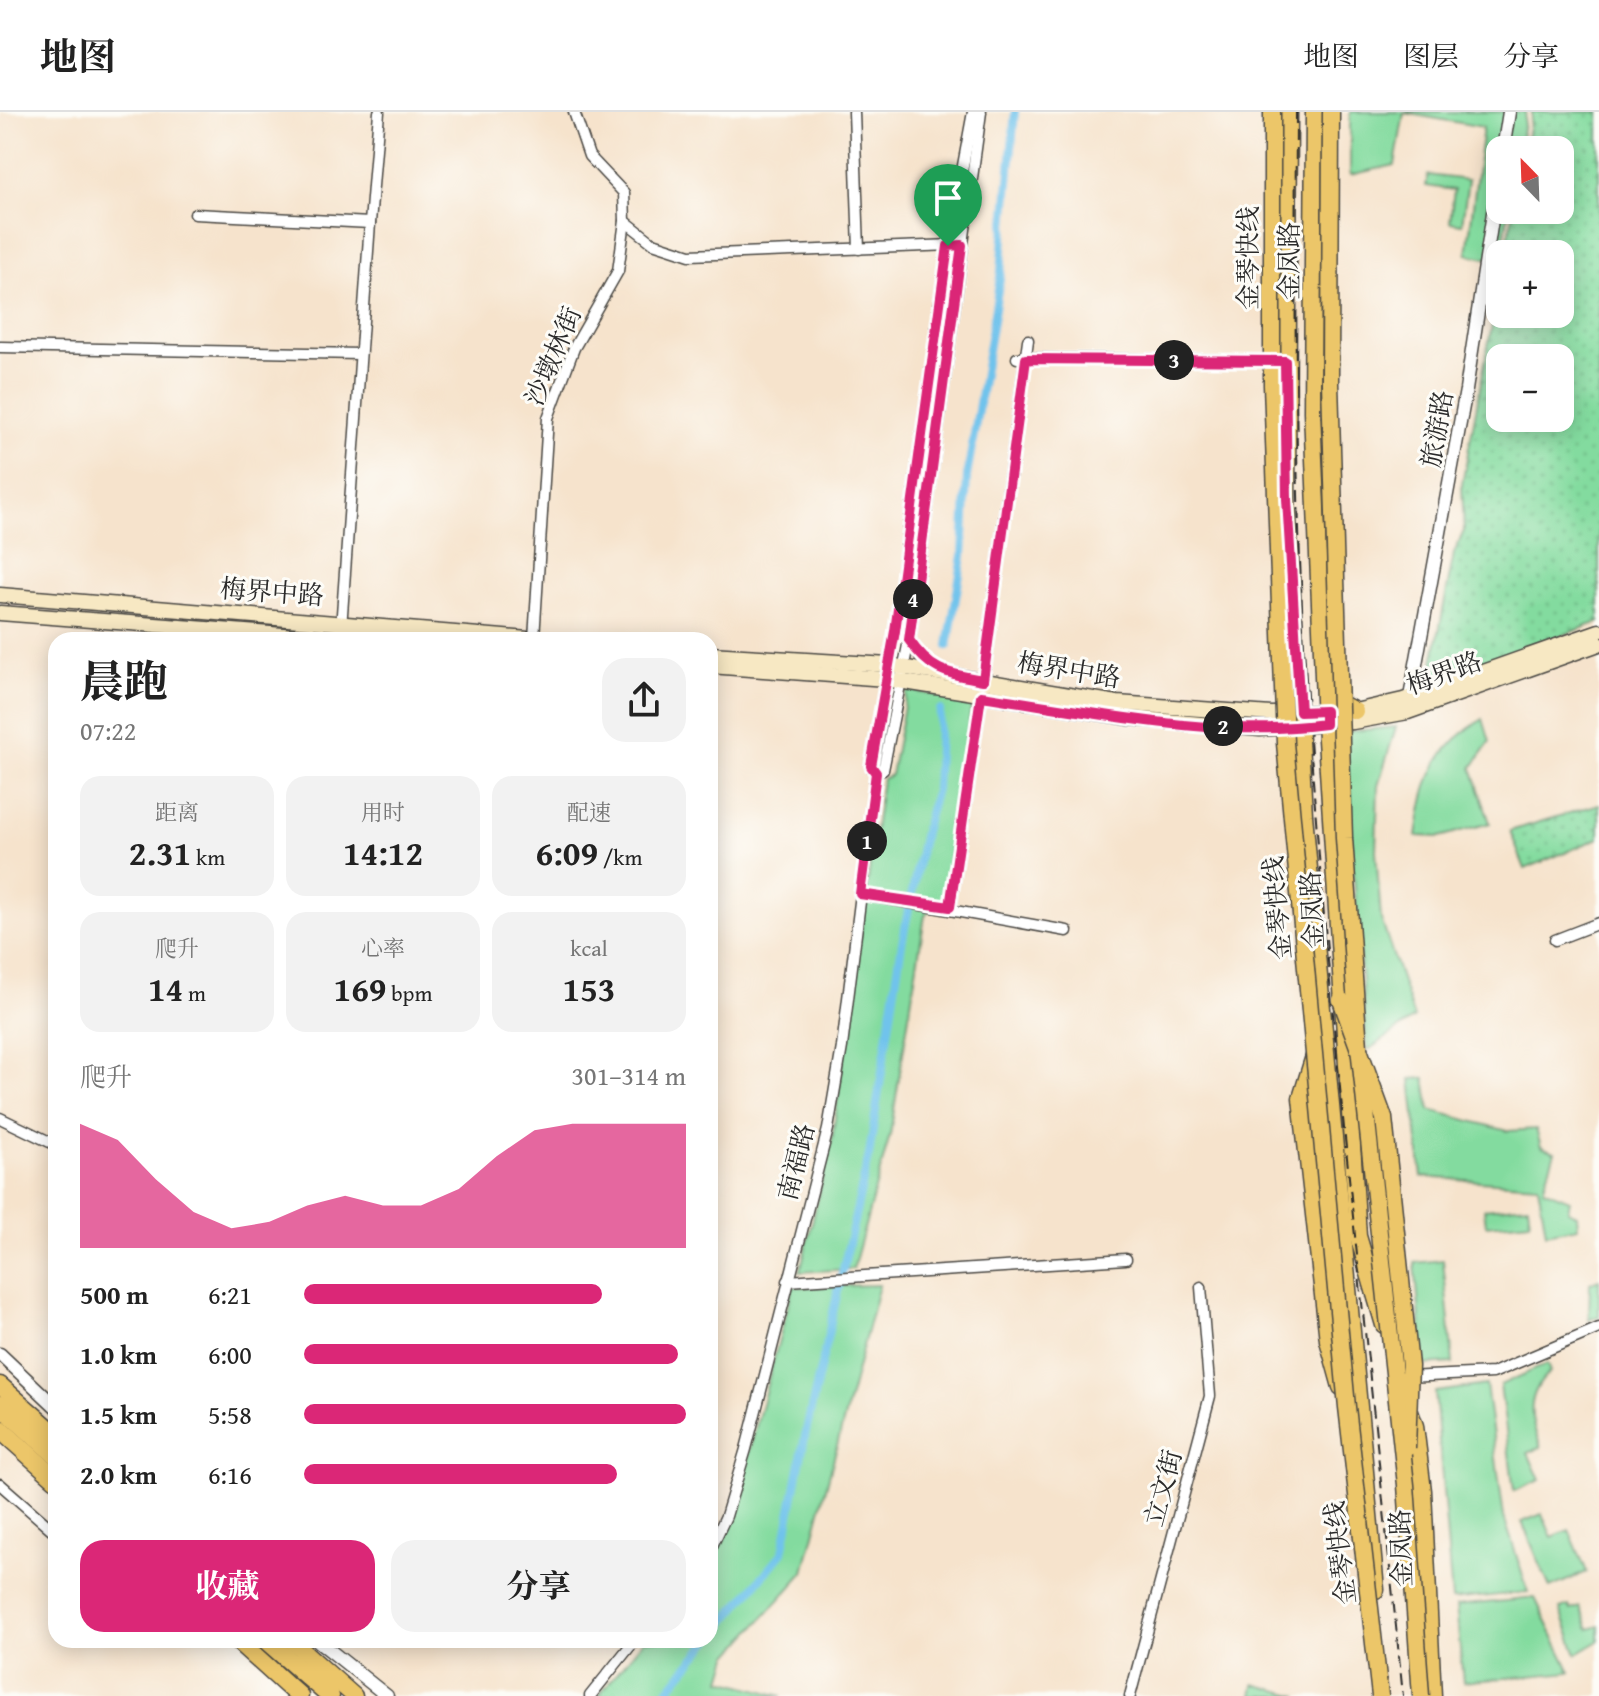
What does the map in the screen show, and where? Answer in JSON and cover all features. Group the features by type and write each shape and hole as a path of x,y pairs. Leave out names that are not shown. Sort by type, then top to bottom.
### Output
{"highway":[{"path":"0,1408 48,1451"},
{"path":"0,1429 48,1472"},
{"path":"246,1648 299,1696"},
{"path":"275,1648 330,1696"}],"main road":[{"name":"金琴快线","path":"1272,112 1272,385 1285,743 1347,1407 1383,1696"},
{"name":"金凤路","path":"1289,112 1285,361 1287,499 1304,815 1383,1696"},
{"name":"金凤路","path":"1314,112 1312,411 1318,595 1358,1236 1415,1426 1423,1491 1433,1696"},
{"path":"1331,112 1330,383 1344,838 1366,1123 1406,1485 1421,1696"},
{"name":"梅界中路","path":"0,595 459,632"},
{"name":"梅界中路","path":"0,613 248,632"},
{"path":"1325,717 1410,697 1599,631"},
{"name":"梅界路","path":"1325,717 1408,712 1599,644"},
{"name":"梅界中路","path":"718,655 895,673 981,696 1009,692 1271,714 1301,720"},
{"name":"梅界中路","path":"718,666 942,673 983,680 1009,692 1130,718 1260,729 1325,717"},
{"path":"1325,686 1331,698 1355,711"},
{"path":"1271,714 1291,704 1298,689"},
{"path":"1341,1000 1384,1118 1410,1366 1406,1485"},
{"path":"1323,1027 1301,1098 1328,1340 1347,1407"},
{"path":"0,1385 48,1427"},
{"path":"268,1648 322,1696"},
{"path":"300,1648 354,1696"}],"street":[{"path":"341,632 379,112"},
{"name":"沙墩林街","path":"534,632 548,418 574,348 618,271 625,221 624,193 589,156 574,112"},
{"path":"854,112 859,249"},
{"path":"895,673 948,246 973,112"},
{"path":"895,673 909,640 981,112"},
{"path":"1505,136 1509,112"},
{"path":"195,214 370,223"},
{"path":"625,221 653,243 690,255 962,245"},
{"name":"旅游路","path":"1410,697 1466,390 1491,224"},
{"path":"983,680 1021,359 1028,340"},
{"path":"0,347 359,354"},
{"path":"1021,359 1285,361"},
{"path":"909,640 922,659 942,673"},
{"name":"南福路","path":"718,1533 746,1449 828,1129 876,773 871,766 895,673"},
{"path":"950,907 981,696"},
{"path":"860,894 950,907 1067,931"},
{"path":"1555,940 1599,923"},
{"path":"0,1118 48,1141"},
{"path":"788,1281 1126,1259"},
{"name":"立文街","path":"1130,1696 1210,1396 1201,1287"},
{"path":"1400,1377 1493,1373 1599,1328"},
{"path":"0,1354 48,1399"},
{"path":"0,1484 48,1526"},
{"path":"327,1648 387,1696"},
{"path":"590,1696 629,1648"}],"green space":[{"path":"1350,112 1526,112 1522,136 1486,136 1486,224 1507,224 1504,240 1486,240 1486,258 1467,254 1483,127 1404,113 1395,165 1350,175"},
{"path":"1532,112 1599,112 1599,622 1439,680 1431,673 1454,553 1464,531 1462,484 1486,357 1486,432 1574,432 1574,344 1488,344 1491,328 1574,328 1574,240 1508,240 1511,224 1574,224 1574,136 1528,136"},
{"path":"1428,175 1468,180 1462,224 1450,222 1454,190 1426,186"},
{"path":"907,690 972,702 944,900 925,915 890,1135 853,1269 800,1272 832,1140 882,779 891,775"},
{"path":"1483,719 1490,742 1472,768 1490,823 1440,837 1417,836 1434,768 1453,742"},
{"path":"1396,727 1378,786 1376,851 1381,919 1414,1018 1367,1051 1343,732"},
{"path":"1599,804 1599,838 1525,869 1510,831"},
{"path":"1425,1078 1430,1110 1508,1131 1536,1129 1541,1147 1555,1152 1543,1189 1570,1200 1568,1211 1577,1215 1578,1227 1546,1233 1538,1185 1422,1177 1411,1079"},
{"path":"1528,1205 1530,1221 1486,1225 1484,1209"},
{"path":"1443,1260 1453,1363 1424,1365 1415,1263"},
{"path":"1599,1279 1599,1316 1589,1320 1590,1283"},
{"path":"879,1285 804,1572 729,1656 722,1680 782,1696 598,1696 637,1648 718,1648 718,1545 731,1520 793,1287"},
{"path":"1547,1364 1550,1372 1536,1389 1532,1408 1541,1447 1528,1453 1540,1480 1514,1491 1500,1385"},
{"path":"1486,1385 1504,1517 1528,1592 1452,1600 1435,1392"},
{"path":"1542,1514 1552,1537 1569,1530 1587,1572 1550,1588 1522,1522"},
{"path":"1535,1598 1571,1672 1463,1682 1456,1606"},
{"path":"1569,1606 1571,1610 1580,1607 1589,1629 1599,1626 1599,1641 1577,1654 1560,1609"},
{"path":"1254,1684 1299,1696 1252,1696"}],"waterway":[{"path":"948,646 963,556 967,476 1001,272 1015,112"},
{"path":"718,1630 783,1552 806,1431 869,1155 902,943 924,832 936,789 940,710"},
{"path":"663,1696 703,1648"}],"railway":[{"path":"1296,112 1298,476 1307,695 1338,1071 1403,1696"}],"route":[{"path":"962,245 909,640 922,659 942,673 983,680 1026,359 1285,361 1287,499 1300,712 1325,711 1325,724 1260,729 1130,718 981,696 950,907 860,894 876,773 871,766 895,631 948,246 962,245"}]}
